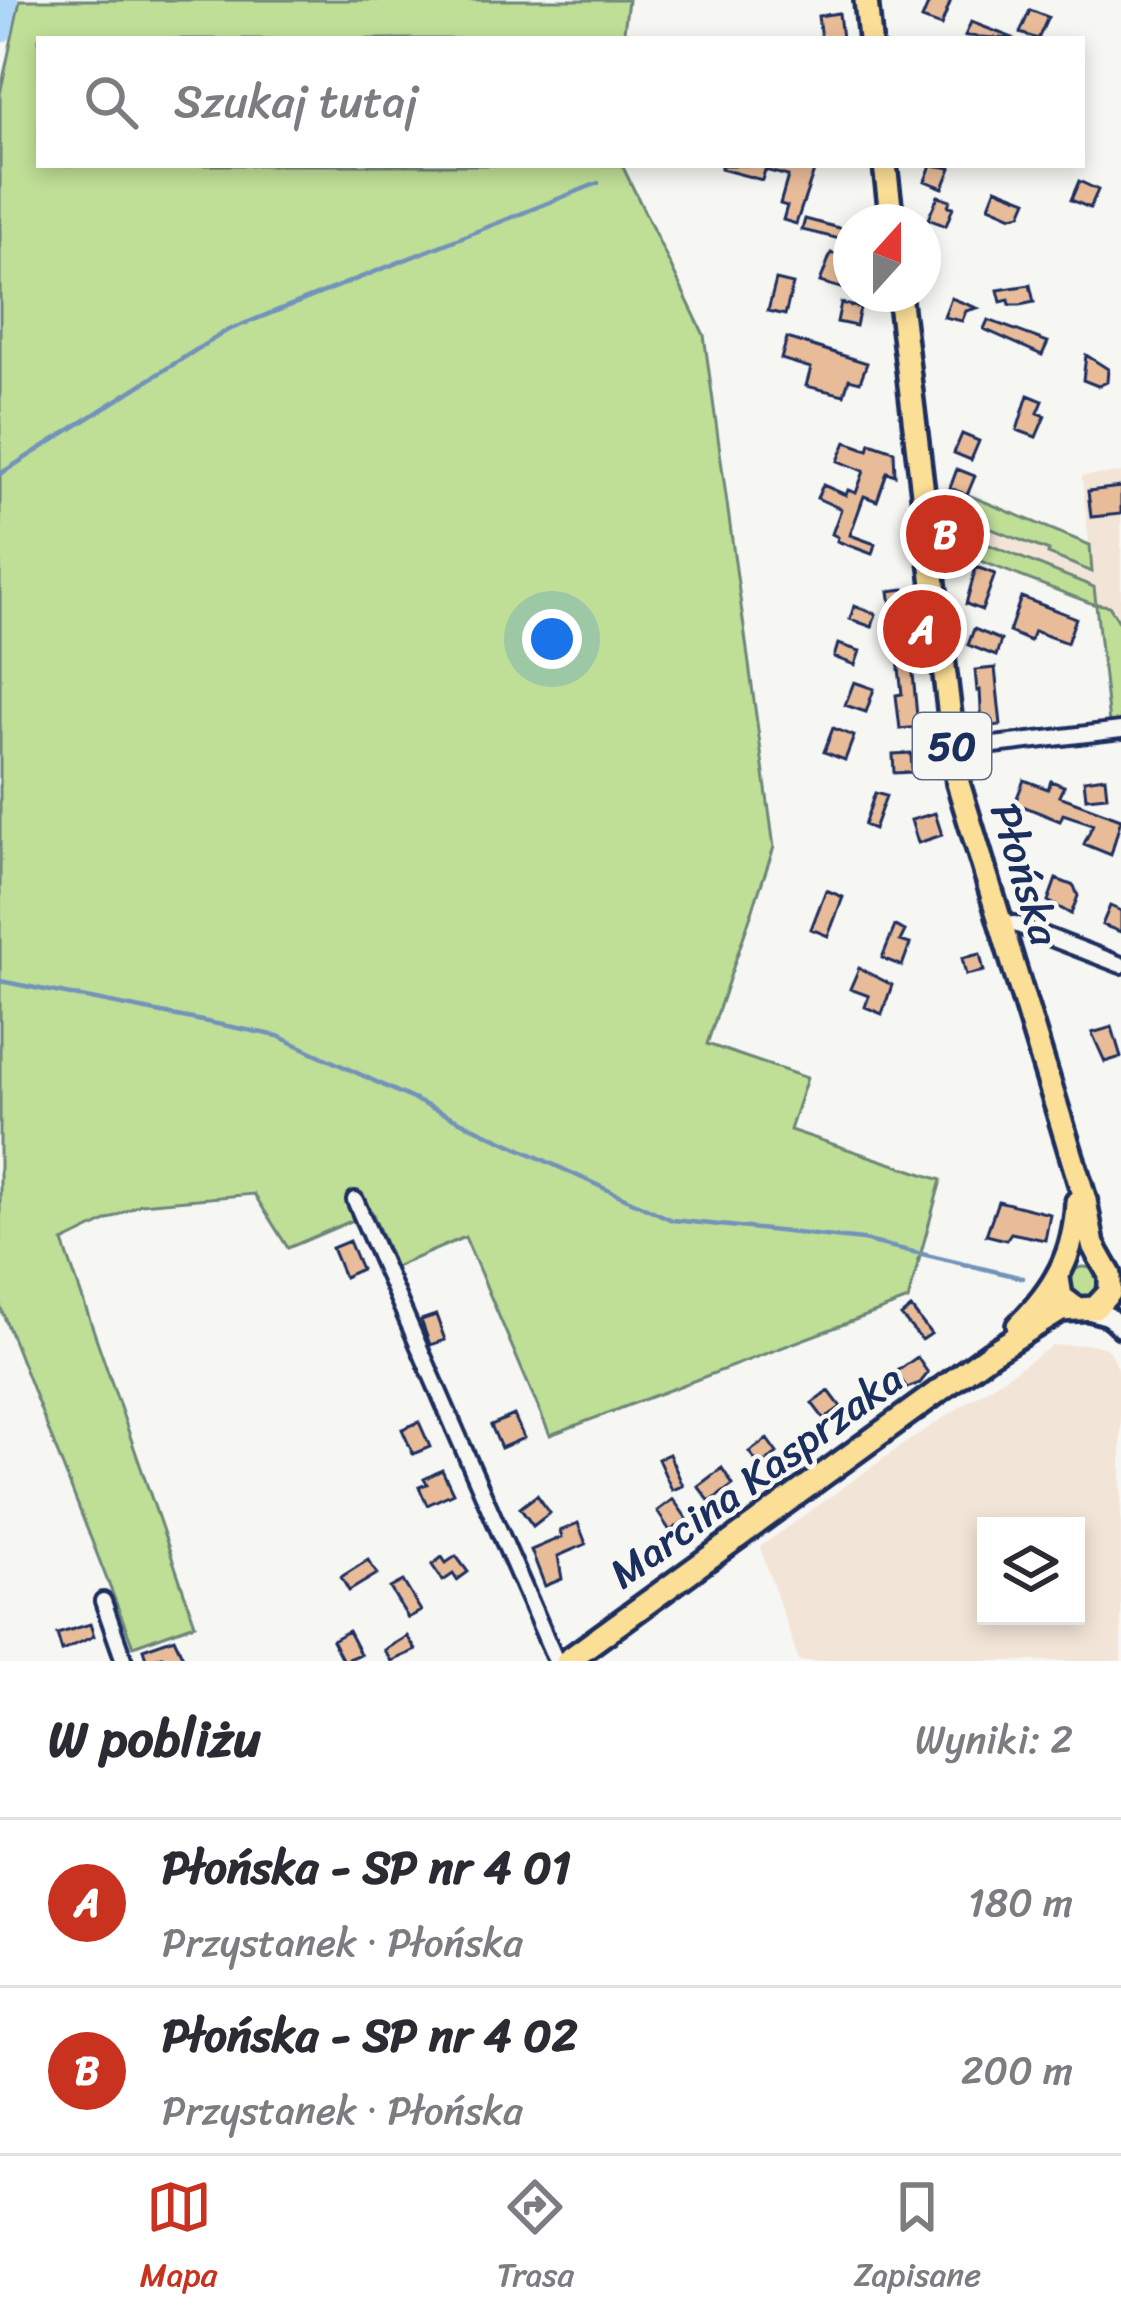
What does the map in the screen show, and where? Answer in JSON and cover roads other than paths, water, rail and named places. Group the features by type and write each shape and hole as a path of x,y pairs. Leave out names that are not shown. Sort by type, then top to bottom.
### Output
{"main road":[{"path":"866,0 870,36"},
{"path":"885,168 890,204"},
{"name":"Płońska","path":"901,312 952,750 967,819 1099,1260"},
{"name":"Płońska","path":"1062,1270 1076,1234 1078,1183"},
{"path":"1081,1256 1099,1260 1110,1275 1115,1300 1082,1310 1061,1297 1062,1270 1081,1256"},
{"name":"Marcina Kasprzaka","path":"992,1353 1038,1306 1062,1270"},
{"name":"Marcina Kasprzaka","path":"567,1661 992,1353 1047,1317 1067,1309 1082,1310"}],"street":[{"path":"952,750 1121,730"},
{"path":"999,925 1015,923 1121,965"},
{"path":"355,1200 556,1661"},
{"path":"1082,1310 1108,1316 1121,1328"},
{"path":"103,1600 124,1661"}],"waterway":[{"path":"0,31 6,0"},
{"path":"0,474 226,331 598,183"},
{"path":"0,981 278,1036 672,1220 863,1240 1023,1278"}],"place":[{"name":"Płońska - SP nr 4 02","path":"945,534"},
{"name":"Płońska - SP nr 4 01","path":"922,629"}]}
